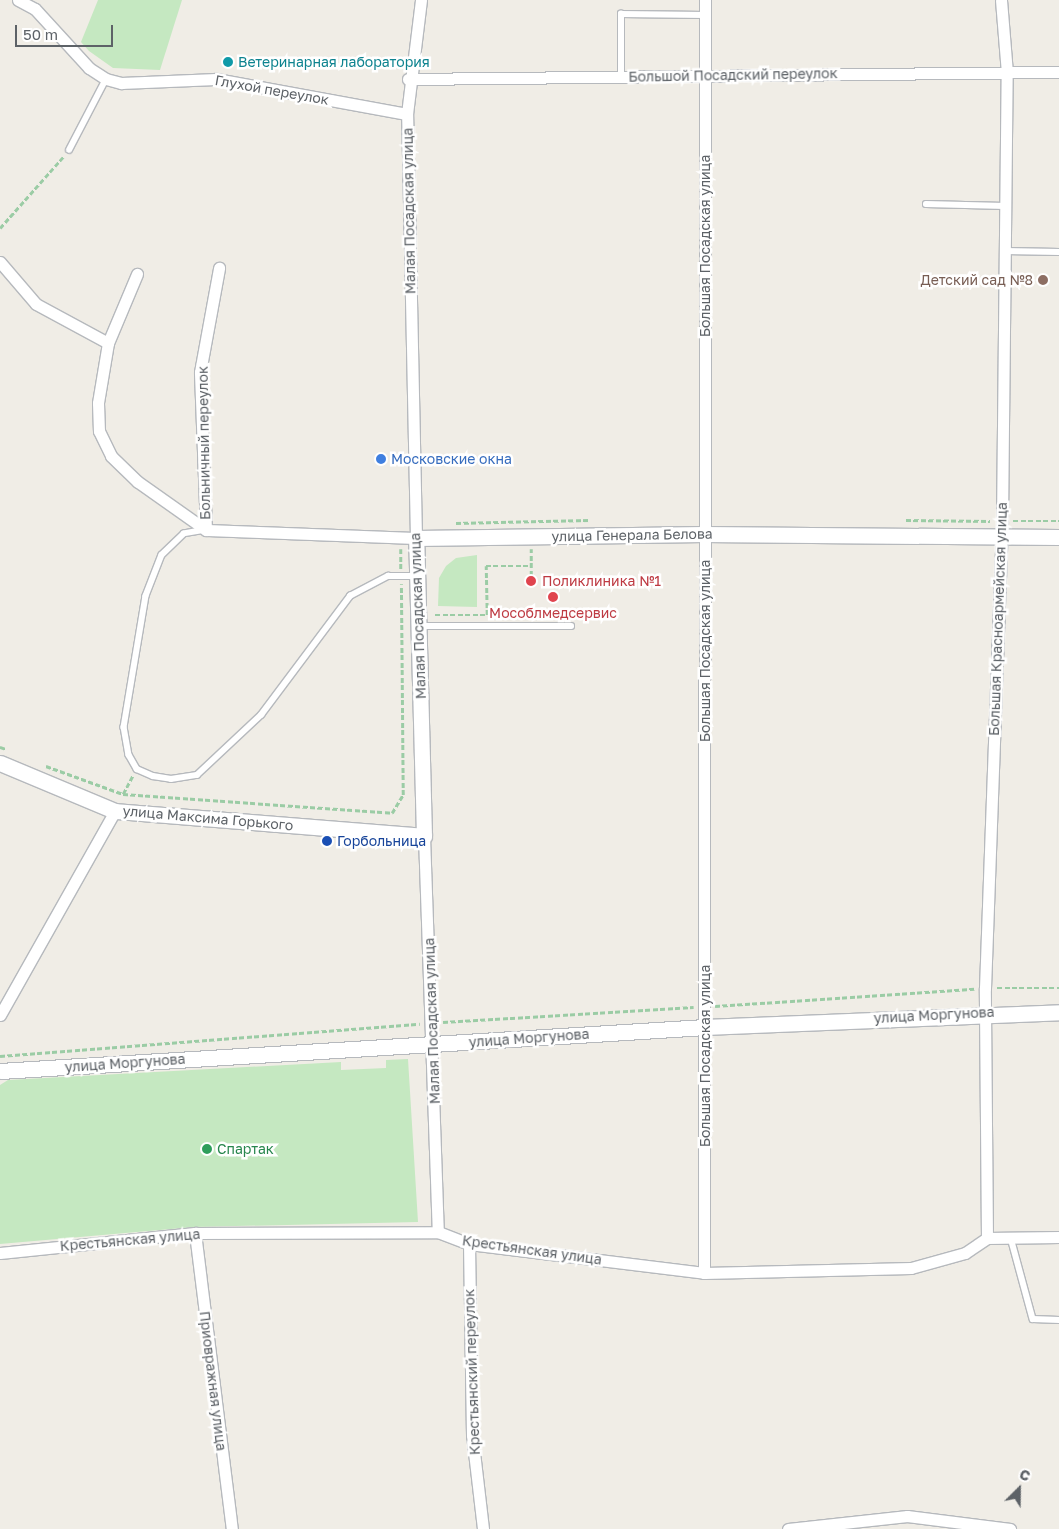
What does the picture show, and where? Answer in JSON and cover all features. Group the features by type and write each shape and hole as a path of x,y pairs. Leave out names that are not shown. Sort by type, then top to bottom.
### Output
{"main road":[{"name":"улица Генерала Белова","path":"416,538 704,534 1059,537"},
{"name":"Малая Посадская улица","path":"416,538 424,836"},
{"name":"улица Максима Горького","path":"0,763 115,811 424,836"},
{"name":"улица Моргунова","path":"0,1071 706,1027 984,1012 1059,1012"}],"street":[{"name":"Глухой переулок","path":"18,0 34,9 89,68 106,79 121,83 216,79 406,114"},
{"name":"Малая Посадская улица","path":"416,538 406,114 408,79 421,0"},
{"name":"Большая Посадская улица","path":"704,1272 706,1027 704,534 705,0"},
{"name":"Большая Красноармейская улица","path":"987,1238 984,988 1002,536 1007,72 1001,0"},
{"name":"Большой Посадский переулок","path":"408,79 1059,72"},
{"path":"0,262 36,304 108,343"},
{"name":"Больничный переулок","path":"206,530 200,372 219,268"},
{"path":"137,274 108,343 98,403 99,431 111,456 138,482 206,530"},
{"name":"улица Генерала Белова","path":"206,530 416,538"},
{"path":"0,1015 115,811"},
{"name":"Малая Посадская улица","path":"424,836 433,1044 438,1232"},
{"name":"Крестьянская улица","path":"0,1252 195,1233 438,1232 469,1244 704,1272 910,1268 965,1253 987,1238"},
{"name":"Приовражная улица","path":"195,1233 232,1529"},
{"path":"987,1238 1059,1237"},
{"name":"Крестьянский переулок","path":"469,1244 472,1435 483,1529"},
{"path":"788,1529 907,1516 1010,1529"}],"lane":[{"path":"620,76 621,14 705,15"},
{"path":"69,150 106,79"},
{"path":"926,204 1005,206"},
{"path":"1004,251 1059,252"},
{"path":"206,530 184,534 162,555 146,596 124,727 137,769 171,779 197,775 261,715 350,596 388,576 417,576"},
{"path":"418,621 572,626"},
{"path":"1011,1238 1033,1319 1059,1320"}],"path":[{"path":"0,228 69,150"},
{"path":"531,583 532,520"},
{"path":"401,616 418,621 487,615 486,566 531,566"},
{"path":"123,794 137,769"},
{"path":"0,1056 432,1022 984,988 1059,988"}],"green space":[{"path":"98,0 182,0 160,70 113,68 89,51 81,42"},
{"path":"477,555 477,607 438,606 439,578 446,566 456,558"},
{"name":"Спартак","path":"408,1059 418,1222 194,1227 0,1244 0,1085 8,1080 341,1062 341,1070 386,1068 386,1060"}],"place":[{"name":"Ветеринарная лаборатория","path":"228,62"},
{"name":"Детский сад №8","path":"1043,280"},
{"name":"Московские окна","path":"381,459"},
{"name":"Поликлиника №1","path":"531,581"},
{"name":"Мособлмедсервис","path":"553,597"},
{"name":"Горбольница","path":"327,841"},
{"name":"Спартак","path":"207,1149"}]}
